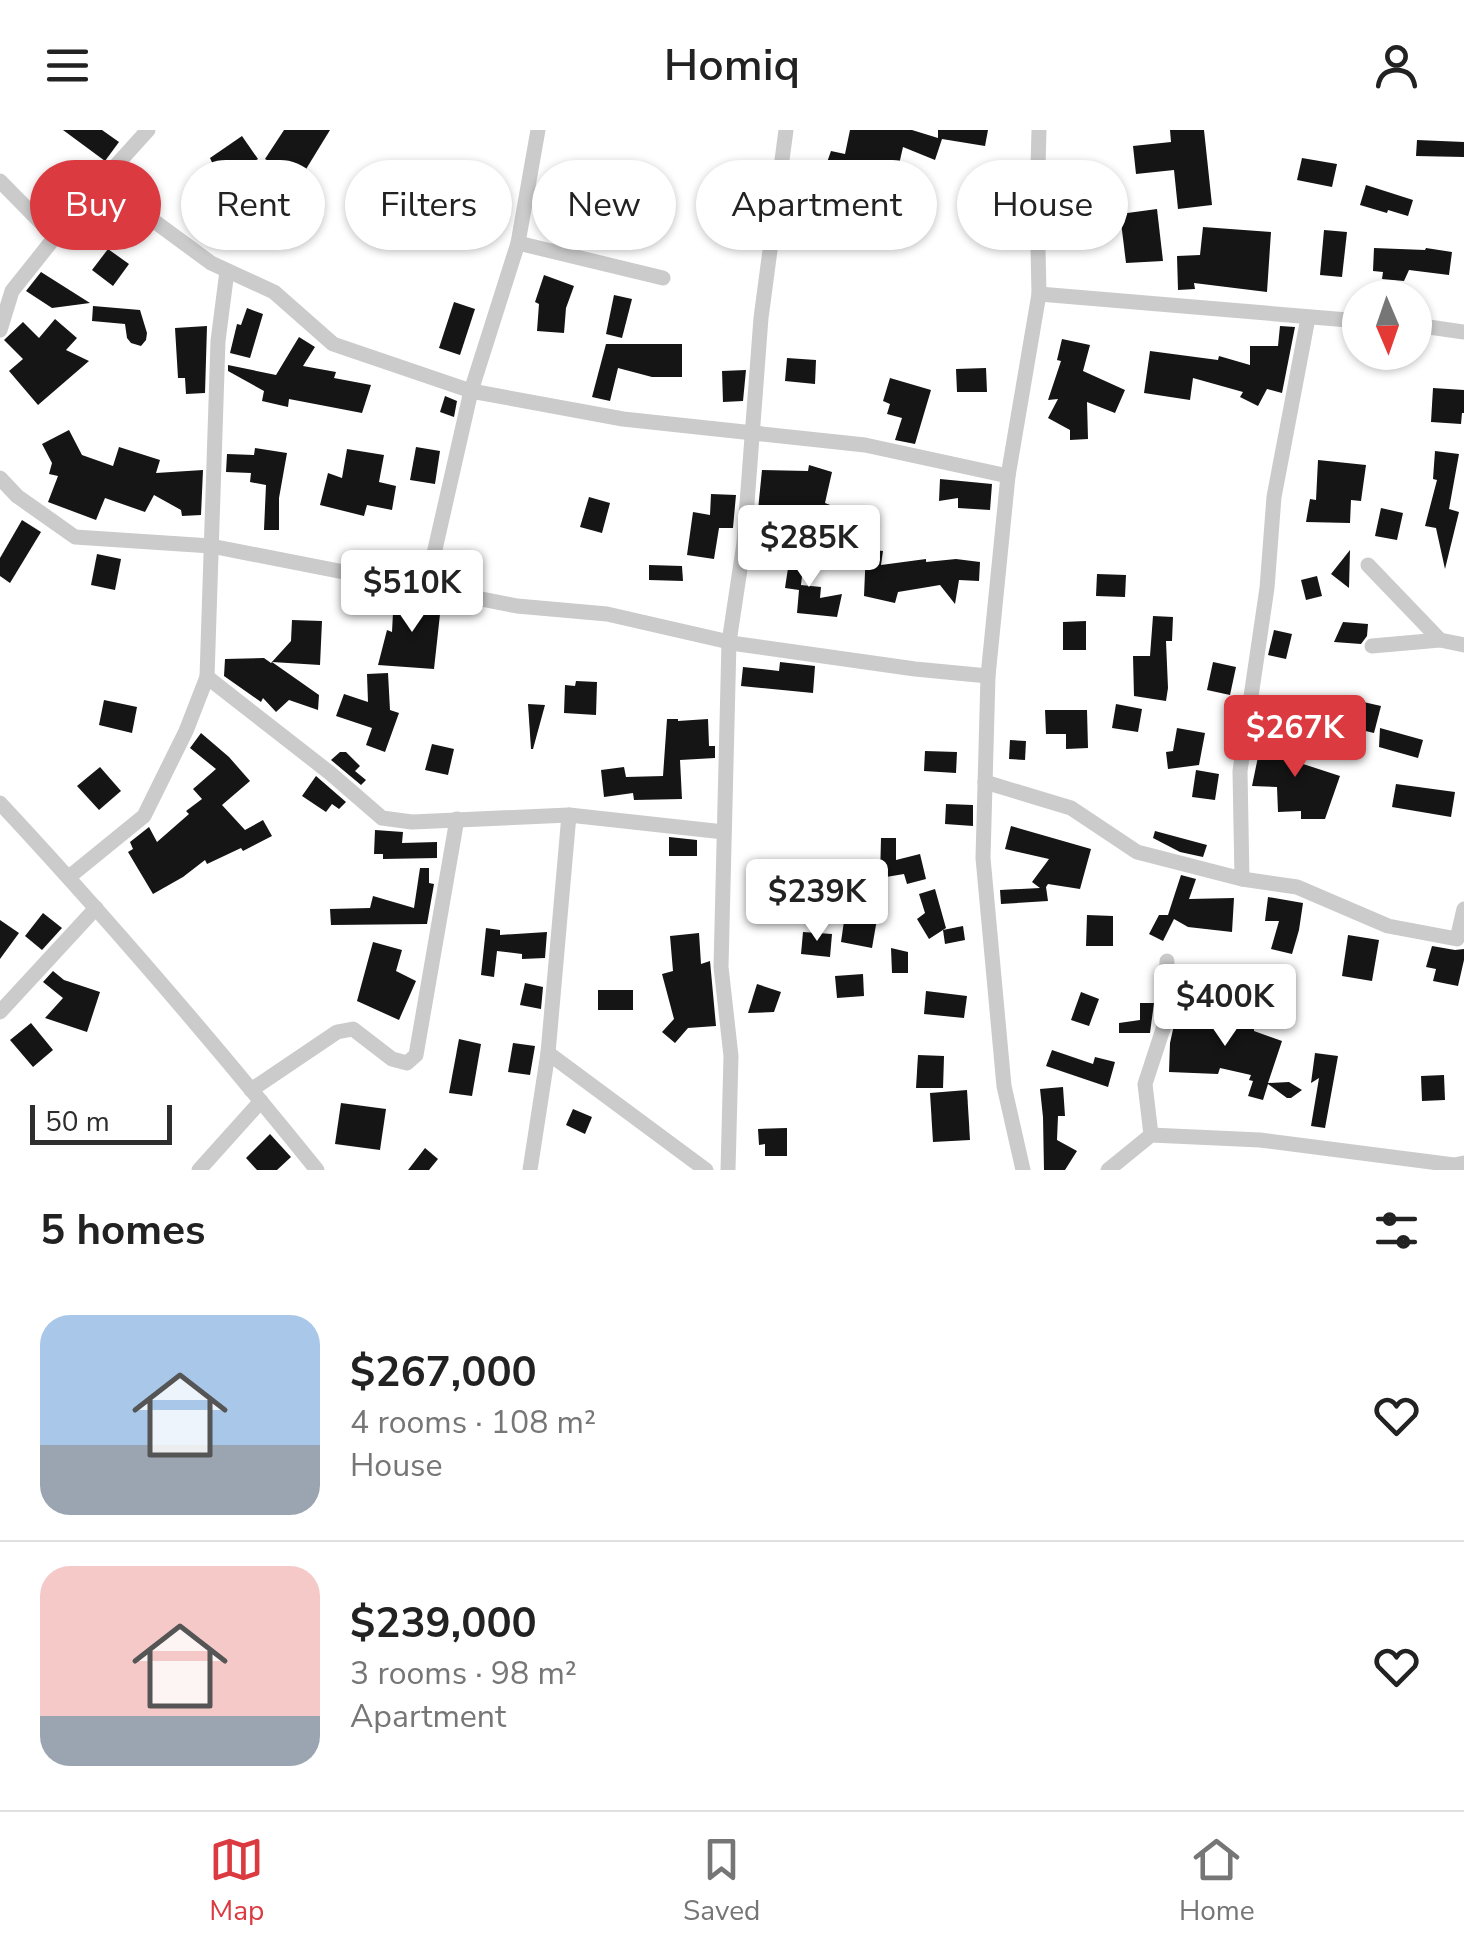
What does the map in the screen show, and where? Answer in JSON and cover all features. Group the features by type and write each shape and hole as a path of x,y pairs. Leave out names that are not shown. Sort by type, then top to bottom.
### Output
{"street":[{"path":"121,160 148,130"},
{"path":"426,589 471,391 518,244 538,130"},
{"path":"728,1170 731,1056 720,967 729,642 744,542 761,318 786,130"},
{"path":"1023,1170 1004,1086 984,858 988,676 1008,476 1038,294 1039,130"},
{"path":"0,181 30,212"},
{"path":"161,226 211,263 274,292 333,344 471,391 623,419 865,446 1008,476"},
{"path":"518,244 663,278"},
{"path":"0,330 12,291 45,250"},
{"path":"69,877 144,816 186,731 207,677 218,340 227,270"},
{"path":"1038,294 1342,320"},
{"path":"1242,879 1240,772 1267,588 1274,497 1308,318"},
{"path":"1432,327 1464,332"},
{"path":"0,478 17,496 75,537 211,546 517,606 607,614 729,642 988,676"},
{"path":"1368,565 1440,640"},
{"path":"1372,646 1440,640 1464,645"},
{"path":"207,677 382,818 412,822 569,814 724,832"},
{"path":"986,782 1071,808 1137,852 1242,879 1298,888 1388,926 1461,940 1464,910"},
{"path":"0,803 96,908 316,1170"},
{"path":"530,1170 548,1053 569,814"},
{"path":"199,1170 256,1096 337,1032 353,1029 392,1059 407,1063 416,1055 456,818"},
{"path":"0,1012 96,908"},
{"path":"1152,1134 1145,1084 1164,1026 1167,961"},
{"path":"548,1053 706,1170"},
{"path":"1108,1170 1152,1134 1260,1140 1459,1167"}],"building":[{"path":"63,130 102,130 119,142 104,160"},
{"path":"284,130 330,130 312,160 265,159"},
{"path":"850,130 912,130 938,138 938,130 988,130 985,146 942,139 935,160 903,147 900,160 828,160 831,151 845,154"},
{"path":"1170,130 1204,130 1212,205 1178,209 1174,170 1136,174 1133,146 1171,142"},
{"path":"242,136 258,159 211,160"},
{"path":"1417,140 1464,142 1464,157 1416,156"},
{"path":"1302,158 1337,164 1332,187 1297,180"},
{"path":"1366,185 1413,200 1408,216 1360,205"},
{"path":"1157,209 1163,261 1126,263 1128,213"},
{"path":"1203,227 1271,232 1267,292 1194,283 1195,289 1178,290 1177,256 1200,255"},
{"path":"1324,230 1347,232 1342,277 1320,275"},
{"path":"1374,248 1452,252 1449,275 1409,270 1404,280 1393,280 1382,279 1383,272 1373,271"},
{"path":"107,250 129,264 113,286 92,270"},
{"path":"41,272 90,303 52,308 26,291"},
{"path":"544,275 574,286 566,308 564,333 537,331 539,304 535,302"},
{"path":"614,295 632,299 622,338 606,334"},
{"path":"454,302 475,309 460,355 439,348"},
{"path":"93,306 140,310 146,340 141,346 131,343 125,324 92,321"},
{"path":"247,308 263,314 250,358 230,353 237,324 241,325"},
{"path":"55,319 77,338 66,350 89,361 38,405 9,371 23,359 4,340 23,322 39,338"},
{"path":"207,326 205,393 186,394 185,378 178,378 175,328"},
{"path":"1280,326 1295,327 1282,393 1267,389 1258,406 1240,397 1243,392 1193,378 1190,400 1144,393 1150,351 1218,360 1219,356 1250,365 1250,346 1278,346"},
{"path":"299,337 315,347 303,366 336,372 334,378 371,385 362,413 289,399 288,407 262,401 264,391 228,371 228,365 276,375"},
{"path":"1062,339 1090,345 1083,371 1125,390 1115,413 1087,402 1088,439 1070,440 1070,430 1048,418 1058,399 1048,400 1061,361 1057,360"},
{"path":"606,344 682,344 682,377 652,377 618,368 610,401 592,397"},
{"path":"787,358 816,360 815,384 785,381"},
{"path":"986,368 987,392 957,392 956,369"},
{"path":"746,370 743,401 723,402 722,371"},
{"path":"890,378 931,390 915,444 895,440 902,418 887,414 890,404 883,401"},
{"path":"1433,388 1464,390 1461,424 1431,422"},
{"path":"445,396 457,401 454,417 440,412"},
{"path":"69,430 82,455 113,466 119,447 160,460 156,473 203,470 201,515 182,516 181,510 154,495 145,512 105,498 96,520 48,502 58,476 49,474 52,463 42,444"},
{"path":"416,447 440,451 435,484 410,480"},
{"path":"255,448 287,453 279,498 279,530 264,530 266,485 250,482 251,473 226,472 227,454 254,455"},
{"path":"347,449 384,455 379,482 396,486 392,510 367,505 364,516 320,505 328,473 342,478"},
{"path":"1435,451 1459,454 1449,509 1459,512 1445,569 1436,528 1425,526 1437,480 1433,479"},
{"path":"1318,460 1366,465 1361,501 1351,500 1350,523 1306,522 1310,499 1316,500"},
{"path":"809,465 832,472 825,503 856,515 848,539 758,510 762,470 808,471"},
{"path":"940,479 992,484 990,510 958,508 958,498 939,501"},
{"path":"711,494 736,495 733,528 719,528 714,559 687,555 693,512 710,515"},
{"path":"589,497 610,503 602,533 580,527"},
{"path":"1381,508 1403,513 1397,540 1375,536"},
{"path":"22,520 41,532 10,583 0,576 0,558"},
{"path":"791,548 805,551 801,585 821,587 820,598 842,594 837,617 797,613 799,590 785,588"},
{"path":"866,549 883,551 881,565 926,559 980,562 979,581 959,580 955,604 940,585 898,592 895,603 864,596"},
{"path":"1350,550 1349,588 1331,574"},
{"path":"97,554 121,559 115,590 91,585"},
{"path":"649,565 682,566 683,581 649,580"},
{"path":"1097,574 1126,575 1125,597 1096,596"},
{"path":"1317,576 1322,596 1306,600 1301,580"},
{"path":"394,593 408,596 408,601 441,605 434,669 378,665 387,630 392,632"},
{"path":"1153,616 1173,617 1172,641 1166,641 1166,701 1134,696 1133,656 1150,656"},
{"path":"292,620 322,621 320,665 272,662 319,695 318,710 289,700 276,712 263,698 261,702 224,676 225,659 264,658 271,663 291,641"},
{"path":"1086,621 1086,650 1063,650 1063,622"},
{"path":"1343,622 1368,624 1367,636 1361,644 1334,642"},
{"path":"1274,630 1292,634 1286,659 1268,655"},
{"path":"780,662 815,666 813,693 741,686 743,667 779,671"},
{"path":"1213,662 1236,667 1230,695 1207,690"},
{"path":"388,673 390,710 399,713 385,752 366,745 372,728 336,716 344,694 368,702 367,674"},
{"path":"576,681 597,682 596,715 564,713 565,685 575,686"},
{"path":"104,700 137,707 132,733 99,725"},
{"path":"1359,701 1381,706 1374,733 1353,728"},
{"path":"528,704 545,705 533,749 531,749"},
{"path":"1116,704 1142,709 1138,732 1112,728"},
{"path":"1045,710 1087,710 1088,748 1066,749 1066,734 1046,734"},
{"path":"667,719 708,719 709,746 715,746 715,758 680,760 682,799 634,800 633,793 604,797 601,770 624,767 626,777 663,776"},
{"path":"1272,723 1287,724 1285,757 1340,776 1325,819 1301,819 1301,811 1278,812 1277,787 1252,786 1259,752 1271,754"},
{"path":"1177,728 1205,733 1199,765 1168,769 1166,752 1173,751"},
{"path":"1380,728 1423,740 1418,758 1379,747"},
{"path":"201,733 250,781 222,805 245,830 263,820 272,836 207,864 205,860 153,894 128,852 133,849 130,842 149,827 157,842 202,799 193,789 216,769 190,748"},
{"path":"1010,740 1026,741 1025,760 1009,759"},
{"path":"432,744 454,749 448,775 425,770"},
{"path":"925,751 957,752 956,773 924,771"},
{"path":"346,752 360,766 355,771 366,780 361,785 331,760"},
{"path":"100,767 121,791 99,810 77,786"},
{"path":"1196,770 1219,774 1215,800 1192,797"},
{"path":"316,776 346,802 339,809 332,804 326,812 302,796"},
{"path":"1396,784 1455,792 1451,817 1392,807"},
{"path":"946,804 973,805 973,826 945,824"},
{"path":"1011,826 1091,849 1080,889 1048,884 1048,901 1001,904 1000,890 1040,888 1032,882 1049,859 1005,849"},
{"path":"375,830 403,832 402,843 437,842 437,858 383,859 383,854 374,854"},
{"path":"1155,831 1207,845 1203,857 1180,852 1153,838"},
{"path":"669,837 697,840 697,856 669,856"},
{"path":"881,838 896,838 896,860 920,854 926,879 907,884 904,874 880,878"},
{"path":"420,868 429,868 429,883 434,884 427,924 331,925 330,909 370,908 373,896 414,908"},
{"path":"1181,875 1196,879 1189,899 1234,898 1232,932 1188,927 1174,919 1163,941 1149,934 1159,915 1168,915"},
{"path":"935,889 946,928 929,939 917,919 925,913 919,894"},
{"path":"1268,897 1303,903 1292,954 1271,949 1279,921 1265,921"},
{"path":"43,913 62,928 42,950 25,936"},
{"path":"845,914 877,919 872,948 841,942"},
{"path":"1087,915 1113,916 1113,946 1086,946"},
{"path":"0,920 19,933 0,959"},
{"path":"963,926 965,940 945,944 943,930"},
{"path":"486,928 500,930 500,935 547,932 545,958 522,959 522,954 497,951 494,977 481,975"},
{"path":"803,932 832,934 830,957 801,954"},
{"path":"699,933 701,964 710,961 716,1026 688,1028 675,1043 662,1032 674,1019 662,974 673,971 670,936"},
{"path":"1348,935 1379,940 1372,981 1342,976"},
{"path":"373,942 402,950 396,971 416,981 399,1020 357,1001"},
{"path":"1432,946 1464,949 1458,986 1433,981 1436,969 1426,967"},
{"path":"891,948 908,952 908,973 892,973"},
{"path":"53,971 64,980 100,992 87,1032 45,1018 63,998 43,982"},
{"path":"863,974 864,996 837,998 835,976"},
{"path":"525,983 543,987 541,1009 520,1005"},
{"path":"757,984 781,992 774,1012 748,1013"},
{"path":"598,990 633,990 633,1010 598,1010"},
{"path":"926,991 967,996 964,1018 924,1014"},
{"path":"1081,992 1099,999 1089,1026 1071,1020"},
{"path":"1212,997 1235,1003 1230,1022 1282,1041 1268,1083 1289,1082 1302,1090 1287,1098 1268,1084 1263,1100 1248,1096 1251,1075 1220,1068 1218,1074 1169,1072 1176,1016 1209,1012"},
{"path":"1140,1003 1154,1003 1150,1033 1119,1033 1119,1023 1140,1020"},
{"path":"31,1023 53,1050 33,1067 10,1040"},
{"path":"459,1039 481,1044 472,1096 449,1093"},
{"path":"513,1043 535,1046 530,1075 508,1072"},
{"path":"1052,1050 1093,1064 1095,1057 1115,1062 1108,1087 1046,1066"},
{"path":"1315,1053 1338,1056 1325,1128 1311,1126 1319,1078 1311,1083"},
{"path":"918,1055 944,1056 943,1088 916,1088"},
{"path":"1444,1075 1445,1100 1422,1101 1421,1076"},
{"path":"1063,1087 1065,1116 1058,1116 1057,1140 1077,1151 1065,1170 1044,1170 1040,1089"},
{"path":"967,1090 970,1140 933,1142 930,1093"},
{"path":"341,1103 386,1109 380,1150 335,1144"},
{"path":"573,1109 592,1117 585,1134 566,1125"},
{"path":"787,1128 787,1156 765,1156 765,1144 759,1145 758,1129"},
{"path":"270,1134 291,1157 277,1170 257,1170 246,1158"},
{"path":"425,1148 438,1159 429,1170 408,1170"}]}
